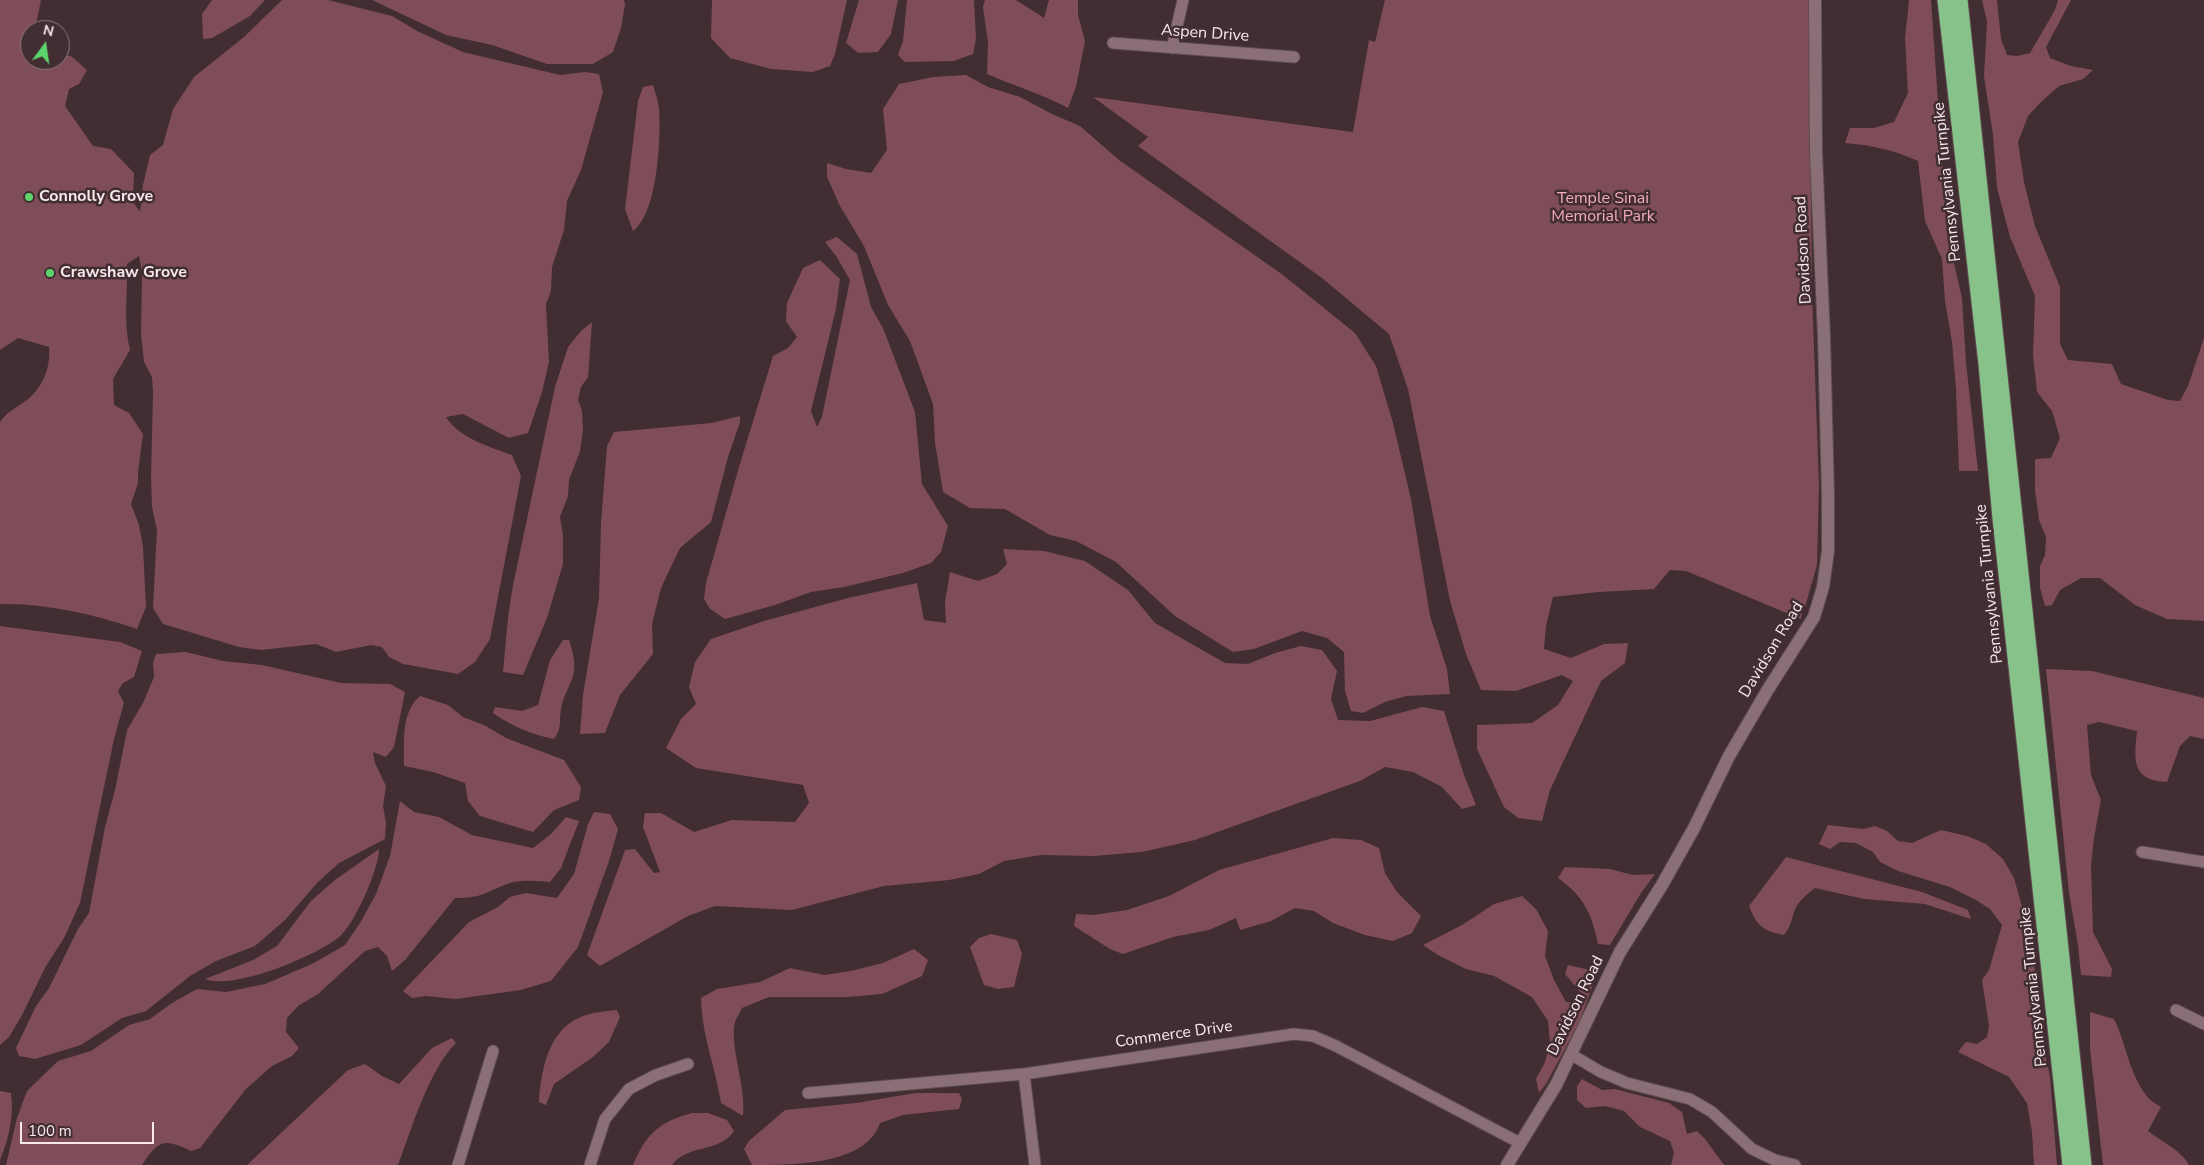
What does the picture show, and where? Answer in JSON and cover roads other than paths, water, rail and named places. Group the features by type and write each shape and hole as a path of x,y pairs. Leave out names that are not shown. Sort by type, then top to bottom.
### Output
{"highway":[{"name":"Pennsylvania Turnpike","path":"1945,0 1986,364 2000,518 2070,1165"},
{"name":"Pennsylvania Turnpike","path":"1960,0 2084,1165"}],"street":[{"path":"1172,48 1182,0"},
{"name":"Davidson Road","path":"1507,1165 1572,1055 1620,952 1662,885 1694,828 1729,756 1814,617 1823,587 1828,551 1828,485 1816,152 1815,0"},
{"name":"Aspen Drive","path":"1113,43 1294,57"},
{"path":"2142,852 2204,862"},
{"path":"2176,1010 2204,1024"},
{"name":"Commerce Drive","path":"808,1092 1024,1074 1294,1034 1313,1036 1336,1046 1520,1143"},
{"path":"458,1165 493,1051"},
{"path":"1572,1055 1600,1072 1627,1083 1690,1099 1712,1112 1752,1149 1776,1160 1795,1165"},
{"path":"590,1165 605,1119 629,1089 656,1075 688,1064"},
{"path":"1024,1074 1035,1165"}],"place":[{"name":"Connolly Grove","path":"29,197"},
{"name":"Crawshaw Grove","path":"50,273"}],"park label":[{"name":"Temple Sinai Memorial Park","path":"1603,208"}]}
